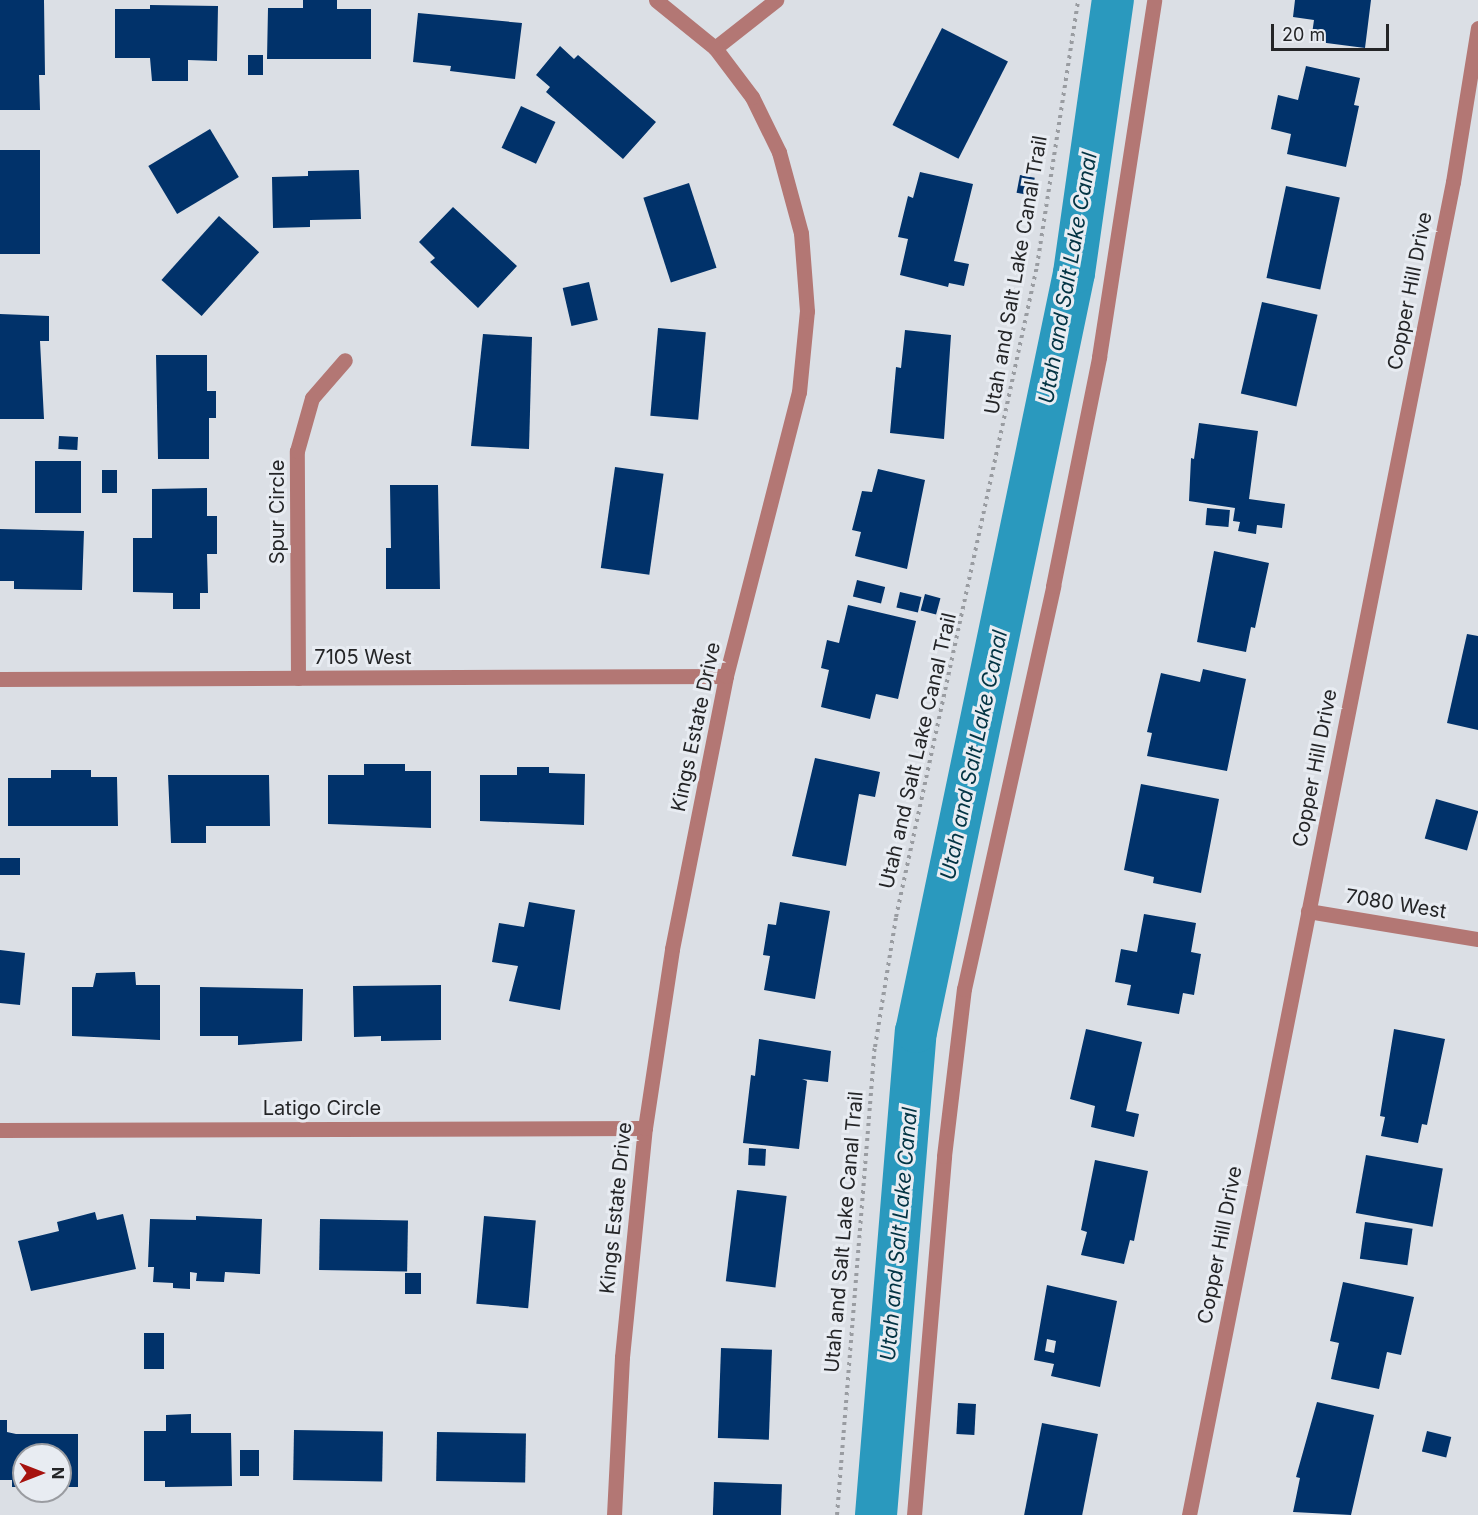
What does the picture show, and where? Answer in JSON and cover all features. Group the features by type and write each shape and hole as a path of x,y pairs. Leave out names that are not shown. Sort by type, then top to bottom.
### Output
{"street":[{"name":"Kings Estate Drive","path":"614,1515 622,1357 645,1128 672,950 726,676 799,392 807,311 801,233 779,152 752,97 715,48 656,0"},
{"path":"715,48 776,0"},
{"path":"914,1515 942,1179 963,989 1053,586 1099,357 1154,0"},
{"name":"Copper Hill Drive","path":"1190,1515 1453,182 1478,28"},
{"name":"Spur Circle","path":"298,678 297,451 312,398 345,360"},
{"name":"7105 West","path":"0,679 726,676"},
{"name":"7080 West","path":"1308,911 1478,939"},
{"name":"Latigo Circle","path":"0,1130 645,1128"}],"path":[{"name":"Utah and Salt Lake Canal Trail","path":"837,1515 861,1185 877,1035 896,917 1037,266 1078,0"}],"building":[{"path":"0,0 44,0 45,75 39,75 40,110 0,110"},
{"path":"303,0 337,0 337,9 371,9 371,59 267,59 268,8 303,8"},
{"path":"1295,0 1371,0 1365,48 1311,41 1314,20 1293,17"},
{"path":"150,5 218,6 217,61 188,60 188,81 152,81 150,58 115,58 115,9 150,9"},
{"path":"418,13 522,23 515,79 450,71 451,66 413,62"},
{"path":"942,28 1008,62 958,159 893,125"},
{"path":"560,46 574,59 578,55 656,122 623,159 546,92 550,87 536,75"},
{"path":"248,55 263,55 263,75 248,75"},
{"path":"1306,66 1360,78 1354,105 1359,106 1346,167 1287,154 1291,134 1271,129 1278,95 1298,100"},
{"path":"521,106 555,122 536,164 502,148"},
{"path":"210,129 239,177 177,214 148,166"},
{"path":"0,150 40,150 40,254 0,254"},
{"path":"359,170 361,219 310,220 310,227 273,228 272,177 308,176 308,171"},
{"path":"920,172 973,184 954,261 969,264 964,286 949,283 948,287 900,275 908,239 898,237 908,196 913,198"},
{"path":"1020,175 1035,178 1031,196 1017,193"},
{"path":"689,183 717,268 671,282 643,198"},
{"path":"1286,186 1340,197 1320,289 1266,278"},
{"path":"453,207 517,266 478,308 430,262 435,258 419,242"},
{"path":"219,216 259,252 202,316 161,280"},
{"path":"589,282 598,320 571,326 563,288"},
{"path":"1262,302 1318,315 1296,406 1241,394"},
{"path":"0,314 49,316 49,341 40,341 44,419 0,419"},
{"path":"658,328 706,332 698,420 650,416"},
{"path":"905,330 951,335 944,439 890,433 896,367 901,368"},
{"path":"483,334 532,337 529,449 471,446"},
{"path":"156,355 207,355 207,391 216,391 216,418 209,418 209,459 158,459"},
{"path":"1199,423 1258,431 1249,499 1285,504 1282,528 1257,525 1256,534 1238,531 1240,522 1233,521 1235,508 1189,501 1191,458 1194,459"},
{"path":"59,436 78,437 77,450 58,449"},
{"path":"35,461 81,461 81,513 35,513"},
{"path":"615,467 664,474 649,575 601,568"},
{"path":"878,469 925,480 907,569 855,556 861,532 852,530 862,491 872,492"},
{"path":"102,470 117,470 117,493 102,493"},
{"path":"390,485 438,485 440,589 386,589 386,548 391,548"},
{"path":"207,488 207,516 217,516 217,554 207,554 208,593 200,593 200,609 173,609 173,593 133,592 133,538 152,538 152,489"},
{"path":"1207,508 1230,510 1228,527 1206,525"},
{"path":"0,529 84,531 82,590 14,589 14,581 0,581"},
{"path":"1214,551 1269,563 1255,628 1251,627 1246,652 1197,642"},
{"path":"857,580 885,587 881,604 853,596"},
{"path":"900,592 921,597 918,613 896,608"},
{"path":"925,594 940,598 936,615 921,610"},
{"path":"848,605 916,621 898,699 876,694 870,719 821,707 829,670 821,668 827,640 839,643"},
{"path":"1467,634 1478,636 1478,730 1447,723"},
{"path":"1203,669 1246,679 1227,771 1147,756 1152,733 1147,732 1161,673 1200,682"},
{"path":"815,758 880,772 875,797 859,794 846,866 792,856"},
{"path":"364,764 405,764 405,771 431,771 431,828 328,824 328,775 364,775"},
{"path":"517,767 549,767 549,773 585,774 584,825 480,821 480,775 517,775"},
{"path":"51,770 91,770 91,777 117,777 118,826 8,826 8,778 51,778"},
{"path":"168,775 269,775 270,826 206,826 206,843 171,843"},
{"path":"1141,784 1219,799 1201,893 1153,883 1154,877 1124,870"},
{"path":"1436,799 1478,811 1467,851 1425,838"},
{"path":"0,858 20,858 20,875 0,875"},
{"path":"529,902 575,910 560,1010 509,1001 518,966 492,962 499,923 524,927"},
{"path":"780,902 830,911 815,999 764,990 770,956 763,955 768,924 776,925"},
{"path":"1144,914 1196,923 1191,952 1201,954 1194,995 1183,993 1179,1014 1127,1005 1131,985 1115,982 1121,949 1137,952"},
{"path":"0,950 25,953 20,1005 0,1003"},
{"path":"135,972 136,985 160,985 160,1040 72,1036 72,987 93,987 96,973"},
{"path":"441,985 441,1040 381,1041 381,1036 354,1037 353,986"},
{"path":"200,987 303,989 302,1041 238,1045 238,1036 200,1036"},
{"path":"1086,1029 1142,1042 1126,1111 1139,1114 1134,1137 1091,1127 1095,1106 1070,1099"},
{"path":"1394,1029 1445,1039 1427,1125 1422,1124 1418,1143 1381,1136 1385,1117 1380,1116"},
{"path":"759,1039 831,1051 828,1082 802,1079 807,1081 799,1149 743,1143 751,1075 755,1076"},
{"path":"749,1148 766,1149 765,1166 748,1165"},
{"path":"1366,1155 1443,1169 1433,1227 1356,1213"},
{"path":"1095,1160 1148,1171 1134,1241 1130,1240 1124,1264 1081,1255 1087,1232 1081,1230"},
{"path":"737,1190 787,1196 775,1287 726,1281"},
{"path":"95,1212 97,1220 123,1214 136,1269 31,1291 18,1241 59,1231 57,1222"},
{"path":"196,1216 262,1219 260,1274 225,1272 224,1282 196,1281 197,1273 190,1272 190,1289 173,1288 173,1283 153,1282 154,1267 148,1267 150,1219 196,1220"},
{"path":"484,1216 536,1221 528,1308 476,1304"},
{"path":"320,1219 408,1221 407,1272 319,1270"},
{"path":"1365,1222 1413,1229 1407,1265 1360,1259"},
{"path":"405,1273 421,1273 421,1294 405,1294"},
{"path":"1343,1282 1414,1297 1401,1355 1387,1352 1379,1389 1331,1379 1339,1343 1330,1341"},
{"path":"1047,1285 1117,1301 1100,1387 1051,1376 1054,1364 1034,1360","holes":["1047,1339 1056,1341 1054,1353 1045,1351"]},
{"path":"144,1333 164,1333 164,1369 144,1369"},
{"path":"721,1348 772,1350 769,1440 718,1438"},
{"path":"1317,1402 1374,1415 1351,1515 1293,1512 1300,1478 1296,1477"},
{"path":"958,1403 976,1404 974,1435 956,1434"},
{"path":"191,1414 191,1433 231,1433 232,1486 165,1487 165,1481 144,1481 144,1431 166,1431 166,1415"},
{"path":"0,1420 7,1420 7,1432 16,1434 78,1434 78,1487 72,1487 72,1443 12,1443 12,1480 0,1480"},
{"path":"1042,1423 1098,1434 1082,1515 1024,1515"},
{"path":"294,1430 383,1432 382,1482 293,1480"},
{"path":"1427,1431 1451,1437 1446,1457 1422,1451"},
{"path":"437,1432 526,1434 525,1483 436,1481"},
{"path":"240,1450 259,1450 259,1476 240,1476"},
{"path":"714,1482 782,1484 781,1515 713,1515"}],"waterway":[{"name":"Utah and Salt Lake Canal","path":"876,1515 916,1032 1074,273 1113,0"}]}
